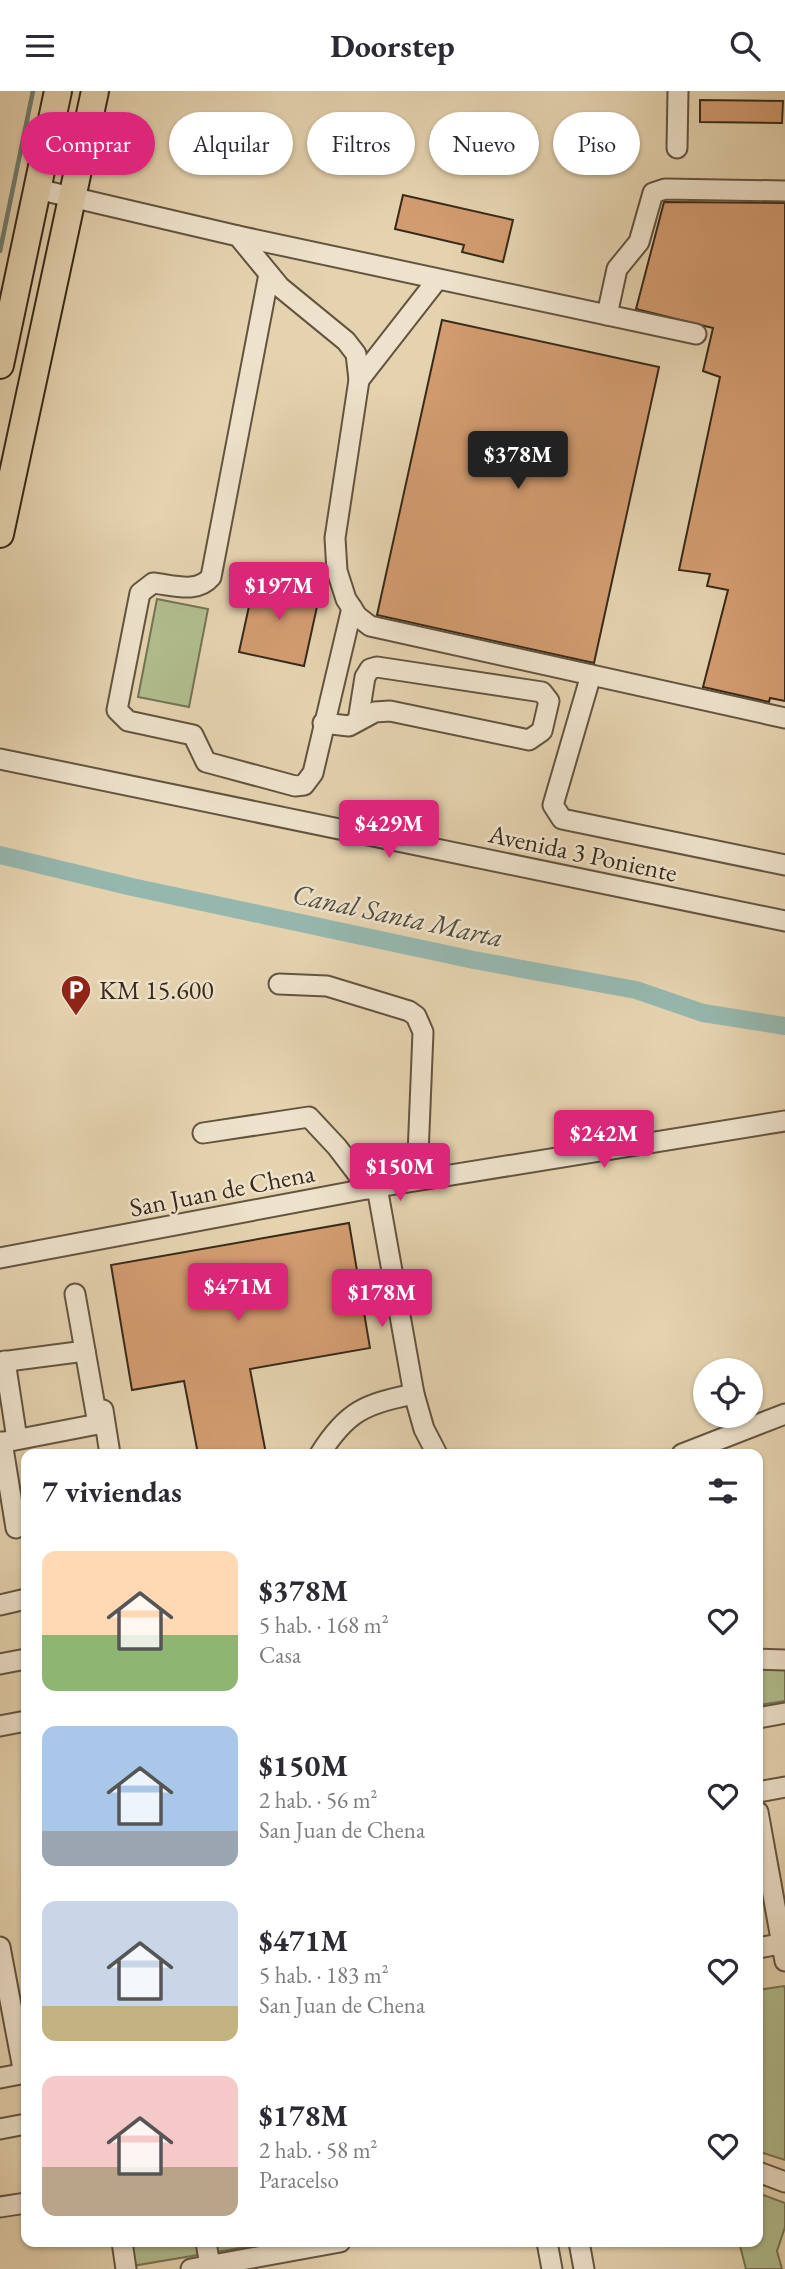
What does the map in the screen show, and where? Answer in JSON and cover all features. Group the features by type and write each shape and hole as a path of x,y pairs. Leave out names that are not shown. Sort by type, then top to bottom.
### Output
{"main road":[{"path":"0,365 58,91"},
{"path":"0,534 95,91"}],"street":[{"path":"677,91 677,148"},
{"path":"37,188 238,236 696,334"},
{"path":"607,315 617,269 639,242 653,194 665,189 785,191"},
{"path":"238,236 269,274 346,341 356,354 359,380 335,538 337,571 352,608 370,626 785,718"},
{"path":"269,274 211,577 204,586 196,588 153,583 141,593 117,710 128,721 193,735 206,762 295,786 304,785 313,773 352,608"},
{"path":"359,380 437,280"},
{"path":"323,723 349,726 358,721 374,712 390,711 529,740 541,731 549,701 542,692 377,667 370,670 365,677 358,721"},
{"path":"591,675 553,805 562,818 785,865"},
{"name":"Avenida 3 Poniente","path":"0,759 785,922"},
{"path":"279,984 327,986 409,1011 416,1016 423,1032 417,1180"},
{"path":"203,1133 309,1117 373,1188 414,1394 424,1429 434,1449"},
{"name":"San Juan de Chena","path":"0,1258 417,1180 785,1121"},
{"path":"5,1447 98,1424 85,1351 79,1294 109,1449"},
{"path":"14,1528 5,1447 3,1362 85,1351"},
{"path":"323,1449 332,1434 364,1406 414,1394"},
{"path":"695,1449 785,1414"},
{"path":"5,1447 107,1432"},
{"path":"0,1605 21,1600"},
{"path":"763,1659 785,1660"},
{"path":"0,1664 21,1660"},
{"path":"763,1717 785,1713"},
{"path":"0,1726 21,1722"},
{"path":"763,1791 785,1787"},
{"path":"763,1837 784,1949 763,1948"},
{"path":"0,1947 21,2054"},
{"path":"0,2078 21,2075"},
{"path":"0,2129 21,2125"},
{"path":"763,2174 785,2182"},
{"path":"0,2207 21,2204"},
{"path":"123,2247 126,2269"},
{"path":"205,2247 201,2267 286,2247"},
{"path":"548,2247 552,2269"},
{"path":"580,2247 584,2269"}],"green space":[{"path":"157,599 208,609 189,707 138,697"},
{"path":"763,1666 785,1667 785,1701 763,1704"},
{"path":"784,1986 785,1989 785,2160 763,2153 763,1989"},
{"path":"763,2195 785,2203 785,2227 777,2251 782,2269 746,2269 740,2247 763,2247"},
{"path":"128,2247 246,2247 132,2266"}],"building":[{"path":"700,100 783,101 782,123 700,122"},
{"path":"403,195 513,220 503,262 462,252 464,245 395,229"},
{"path":"664,202 785,203 785,701 770,698 769,702 703,687 728,590 707,586 710,574 679,570 720,377 703,371 713,328 636,309"},
{"path":"442,320 659,367 594,663 377,615"},
{"path":"255,579 320,593 304,666 239,652"},
{"path":"349,1223 370,1348 250,1369 265,1449 197,1449 184,1381 132,1390 111,1265"}],"waterway":[{"path":"0,251 33,91"},
{"name":"Canal Santa Marta","path":"0,855 132,887 474,960 636,990 703,1013 785,1026"}],"place":[{"name":"KM 15.600","path":"76,1017"}]}
